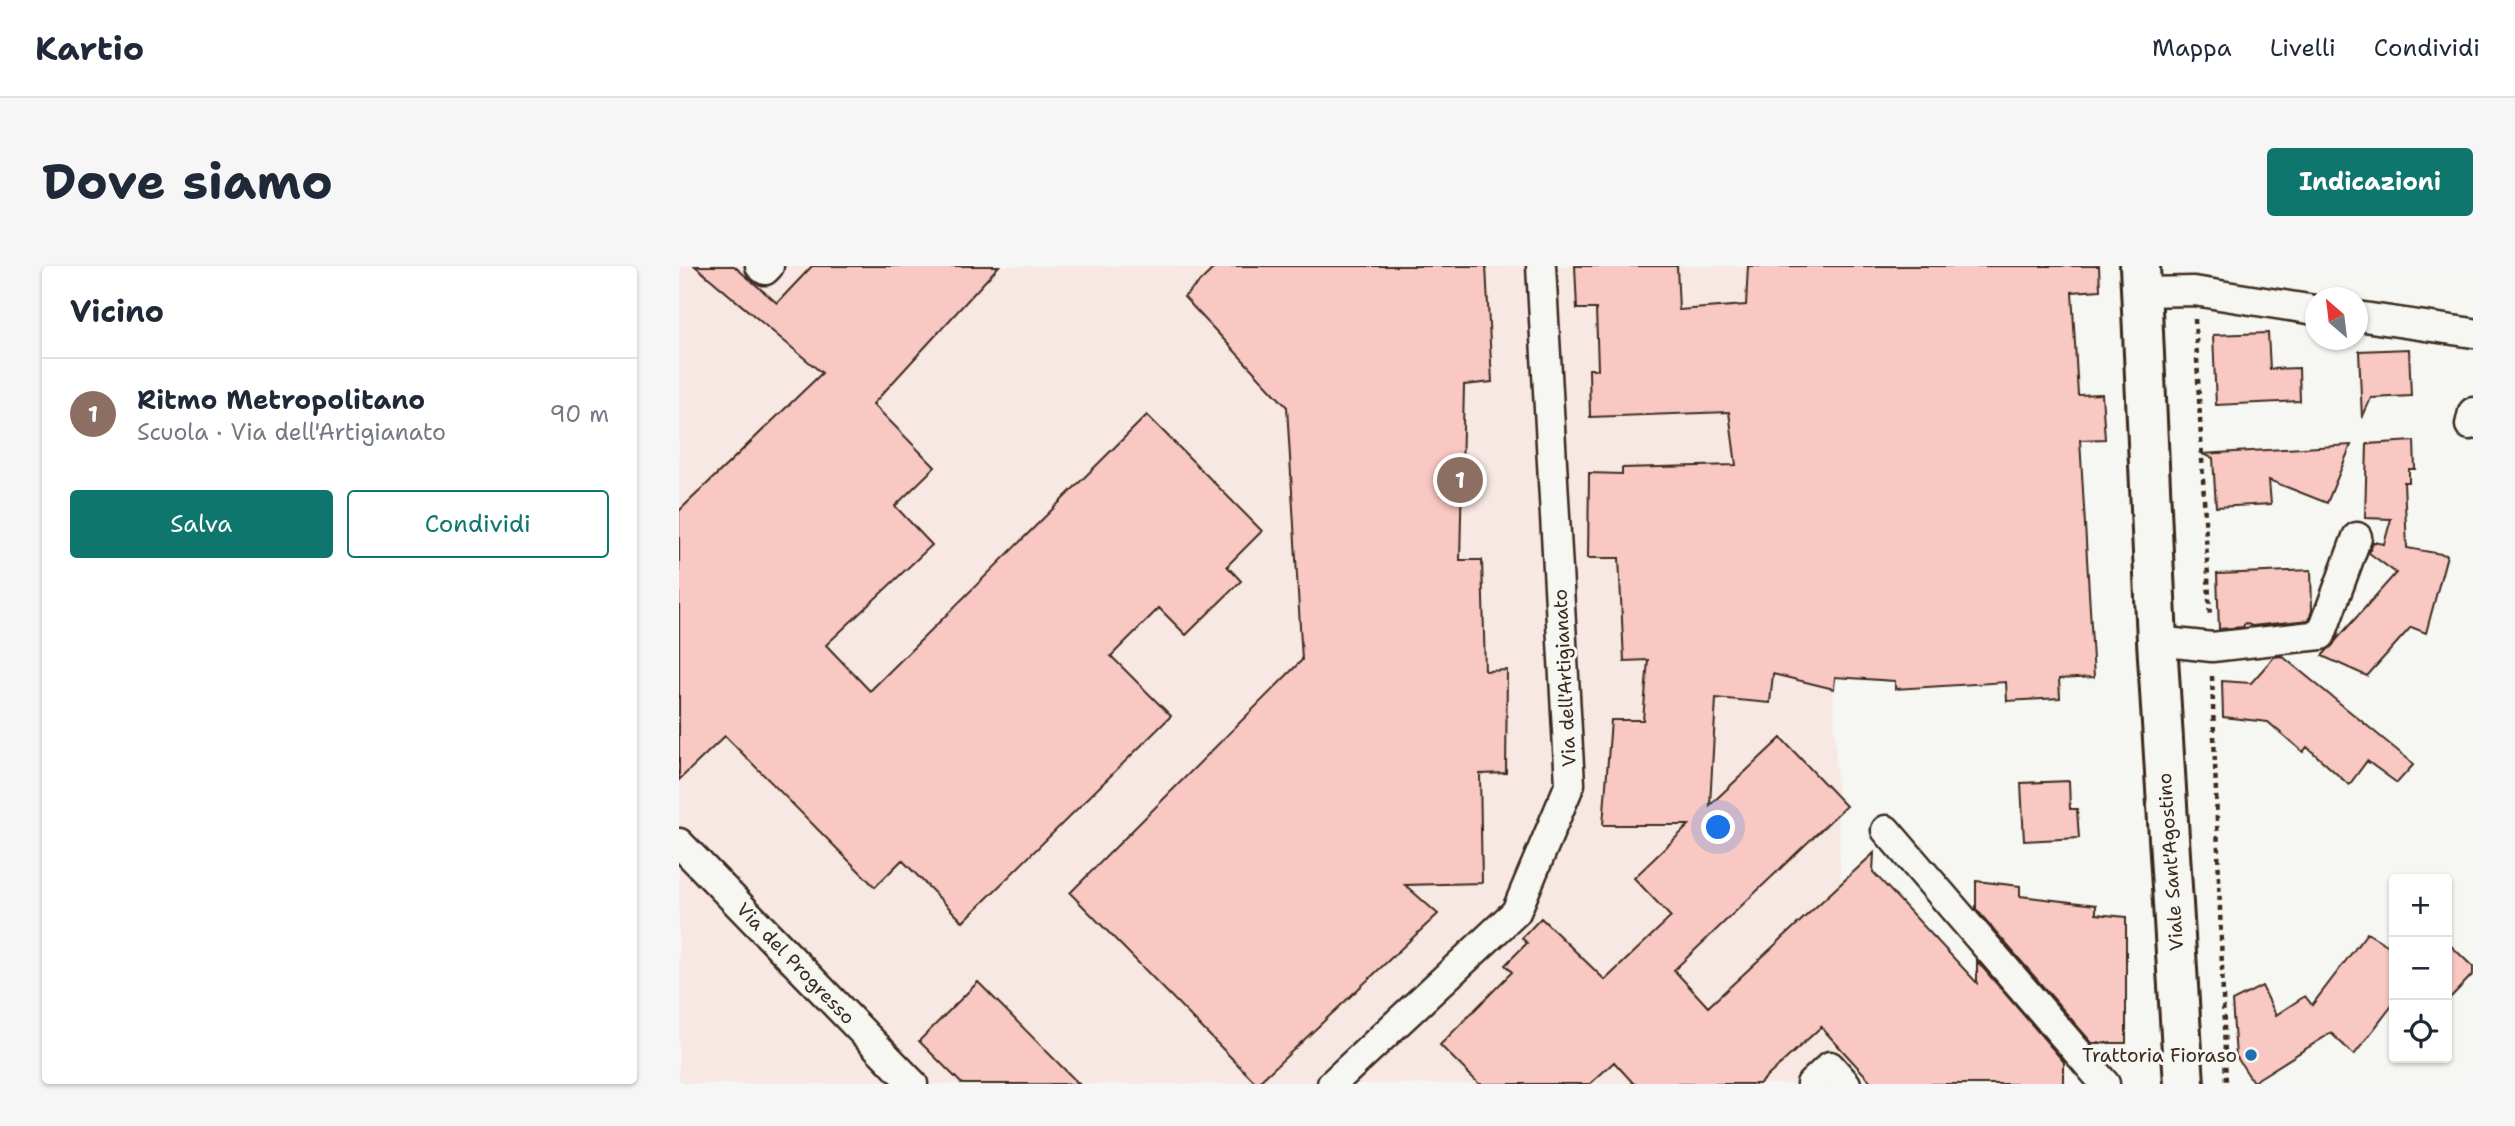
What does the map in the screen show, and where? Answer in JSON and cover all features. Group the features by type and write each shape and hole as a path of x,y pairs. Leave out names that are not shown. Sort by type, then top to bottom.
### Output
{"main road":[{"name":"Viale Sant'Agostino","path":"2140,279 2157,641 2184,1084"}],"street":[{"path":"760,266 765,270 769,266"},
{"name":"Via dell'Artigianato","path":"1332,1084 1516,912 1570,784 1541,266"},
{"name":"Viale Sant'Agostino","path":"2140,279 2194,291 2305,308"},
{"path":"2368,318 2473,333"},
{"path":"2157,641 2211,647 2321,635 2357,537"},
{"path":"1886,830 2105,1084"},
{"name":"Via del Progresso","path":"679,842 913,1084"},
{"path":"1811,1084 1830,1066 1846,1084"}],"shaded area":[{"path":"679,266 1816,266 1849,1084 679,1084"}],"building":[{"path":"695,266 734,266 777,303 812,266 999,266 873,404 935,467 895,506 932,545 826,645 870,691 1147,415 1262,531 1227,566 1241,581 1186,635 1159,608 1111,656 1171,716 963,922 902,860 875,887 725,736 679,780 679,511 822,373"},
{"path":"1216,266 1486,266 1492,382 1464,385 1460,560 1482,560 1485,671 1507,670 1506,773 1480,774 1482,883 1405,885 1438,914 1257,1084 1070,893 1302,660 1287,407 1184,297"},
{"path":"1575,266 1677,266 1679,310 1746,305 1748,266 2099,266 2100,290 2072,292 2078,395 2102,394 2105,439 2080,440 2094,677 2059,679 2060,698 2007,701 2006,682 1895,689 1895,681 1835,677 1834,689 1773,674 1770,703 1716,698 1710,805 1781,738 1846,806 1674,970 1708,1007 1874,853 1873,872 1977,983 1977,961 2064,1062 2064,1084 1873,1084 1821,1027 1759,1084 1634,1084 1614,1062 1590,1084 1479,1084 1440,1045 1512,972 1505,965 1527,943 1522,938 1541,918 1605,980 1671,917 1634,878 1689,825 1603,825 1611,720 1643,720 1648,660 1624,661 1619,558 1588,558 1589,473 1622,474 1622,468 1736,465 1729,412 1590,417 1589,369 1598,369 1596,309 1577,309"},
{"path":"2268,333 2270,369 2299,368 2300,401 2216,405 2213,335"},
{"path":"2409,349 2411,396 2371,398 2362,418 2359,351"},
{"path":"2414,441 2415,469 2409,469 2409,482 2404,482 2407,548 2447,555 2426,633 2411,627 2367,676 2322,656 2396,573 2369,553 2373,542 2384,544 2391,519 2365,518 2367,444"},
{"path":"2351,445 2327,503 2269,480 2271,504 2216,507 2213,458 2202,454"},
{"path":"2311,570 2312,610 2309,620 2252,626 2245,623 2243,627 2219,629 2217,574"},
{"path":"2282,656 2414,764 2397,783 2367,761 2349,785 2307,747 2303,752 2268,722 2223,717 2222,681 2251,683 2274,657"},
{"path":"2069,781 2070,809 2077,809 2079,838 2024,841 2021,783"},
{"path":"1976,881 2020,886 2020,896 2096,905 2096,914 2126,917 2126,1043 2092,1043 1976,909"},
{"path":"2367,933 2389,946 2389,1010 2354,1055 2331,1033 2253,1082 2236,1056 2232,1001 2262,986 2276,1015 2305,996 2312,1005"},
{"path":"2452,947 2473,967 2473,974 2452,996"},
{"path":"978,982 1079,1084 962,1084 919,1041"}],"place":[{"name":"Ritmo Metropolitano","path":"1460,480"},
{"name":"Trattoria Fioraso","path":"2251,1055"}]}
